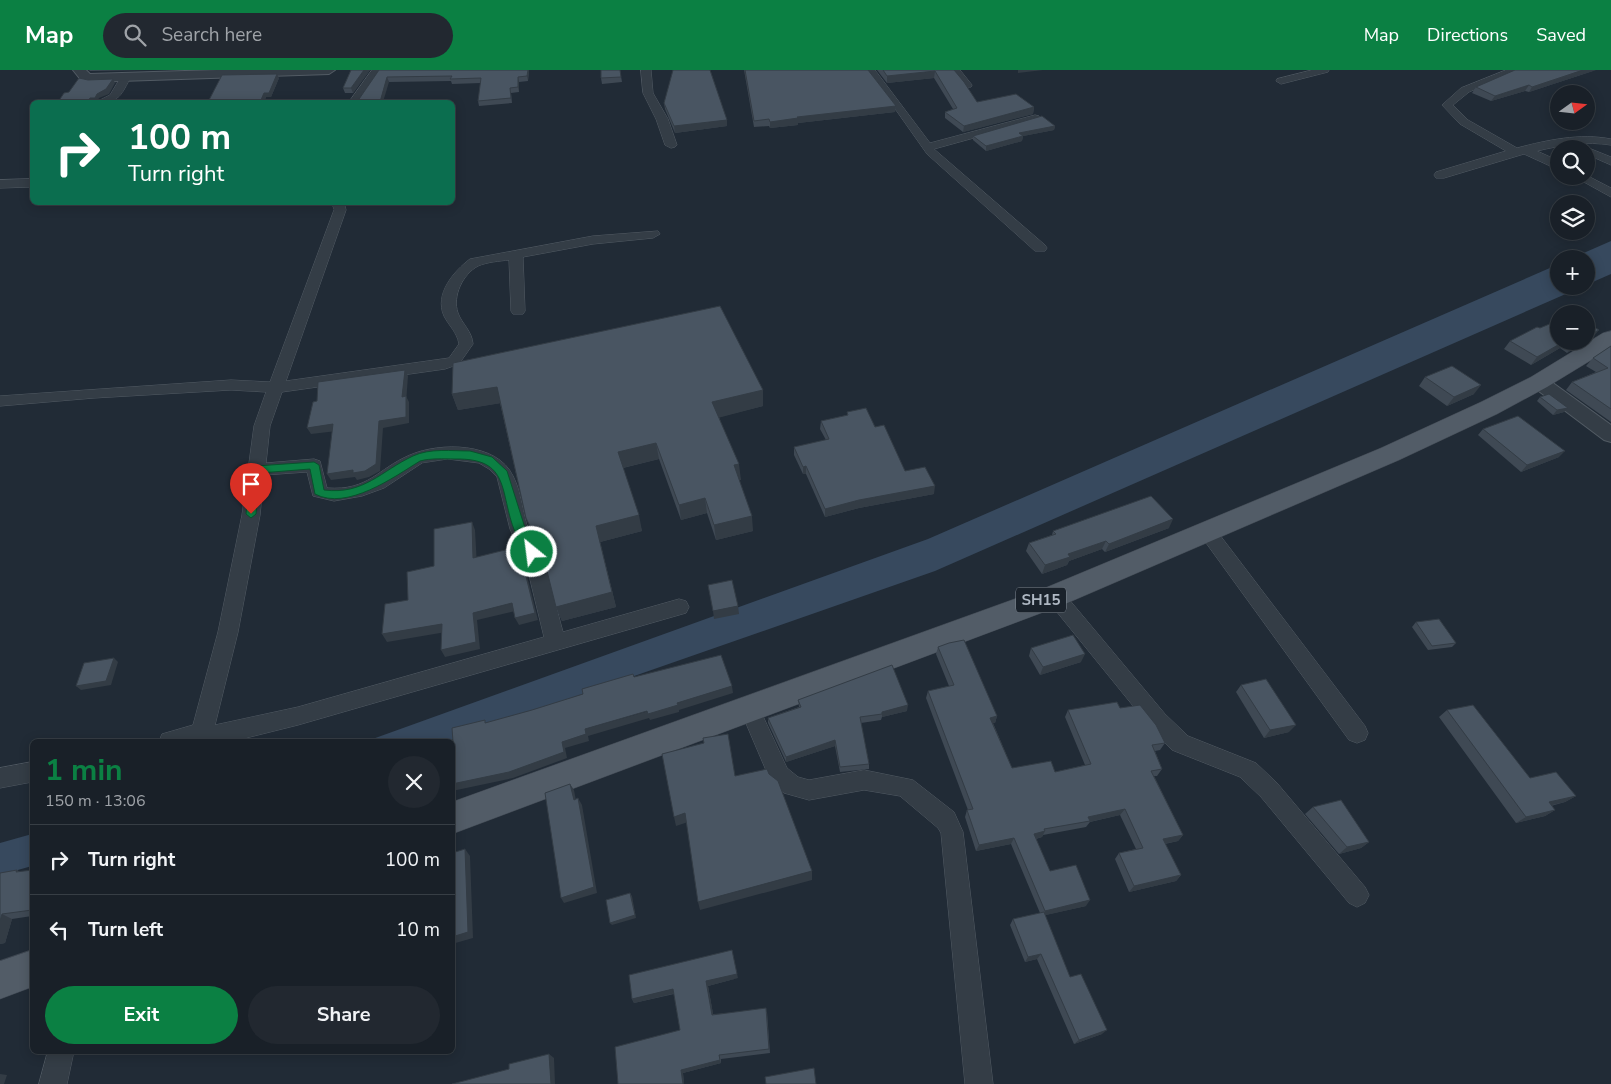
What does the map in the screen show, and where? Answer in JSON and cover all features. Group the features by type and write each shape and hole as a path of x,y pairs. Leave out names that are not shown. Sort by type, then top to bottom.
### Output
{"main road":[{"name":"SH15","path":"455,817 749,707 1055,596 1390,454 1488,408 1538,382 1611,338"},
{"path":"0,980 30,970"}],"street":[{"path":"79,70 85,77 90,78 329,70"},
{"path":"355,100 377,70"},
{"path":"646,70 648,93 662,119 671,145"},
{"path":"870,70 927,146 1040,248"},
{"path":"955,70 967,85"},
{"path":"1281,81 1324,70"},
{"path":"1515,70 1465,90 1447,105 1464,122 1522,152 1550,163"},
{"path":"108,100 114,97 126,77"},
{"path":"927,146 1035,118"},
{"path":"1576,140 1592,138 1611,142"},
{"path":"1440,175 1550,145"},
{"path":"1595,154 1611,161"},
{"path":"0,184 30,183"},
{"path":"1595,184 1611,193"},
{"path":"204,731 204,721 228,632 249,524 262,426 340,210 339,205"},
{"path":"0,401 94,393 222,386 252,385 276,388 445,364 454,361 466,344 465,336 451,315 448,304 453,285 463,271 475,262 593,240 653,234"},
{"path":"516,254 518,311"},
{"path":"1538,382 1611,435"},
{"path":"256,470 314,465 319,492 323,494 336,494 372,486 416,459 427,455 470,455 489,460 504,474 520,532 536,563 555,642"},
{"path":"1207,531 1357,732"},
{"path":"1055,596 1164,727 1180,742 1248,770 1269,790 1357,895"},
{"path":"177,739 204,731 212,735 229,733 298,716 679,607"},
{"path":"749,707 779,775 792,786 809,790 864,780 905,787 946,820 952,832 979,1084"},
{"path":"0,778 30,772"},
{"path":"53,1084 60,1054"}],"water":[{"path":"1611,241 1611,274 1595,281 1595,250 1590,250"},
{"path":"1550,268 1550,295 1564,295 935,571 454,739 373,739 928,539"},
{"path":"30,835 30,867 0,875 0,843"}],"building":[{"path":"351,70 364,70 351,88 343,88"},
{"path":"379,70 528,70 527,76 518,77 518,87 510,88 511,98 478,101 481,78 450,79 452,76 387,77 381,100 358,100"},
{"path":"601,70 620,70 621,77 601,78"},
{"path":"673,70 710,70 727,120 674,126 664,103"},
{"path":"745,70 868,70 896,106 797,117 770,122 769,119 754,121"},
{"path":"883,70 954,70 977,102 1016,94 1034,107 964,126 945,112 957,108 935,71 887,76"},
{"path":"1515,70 1583,70 1532,87 1529,85 1495,96 1476,87"},
{"path":"277,74 269,93 264,93 261,100 209,100 222,75"},
{"path":"79,78 88,80 113,79 106,89 97,94 95,98 90,98 89,100 59,100 64,93 69,92"},
{"path":"1042,116 1055,126 1019,133 1023,136 986,146 973,136"},
{"path":"720,306 763,390 712,402 739,464 734,465 752,516 714,525 705,498 679,505 656,443 618,452 639,515 596,526 612,592 556,607 542,551 526,518 497,387 452,394 453,363"},
{"path":"1550,324 1550,350 1537,357 1510,341 1537,327 1540,328"},
{"path":"1611,346 1611,409 1572,382 1608,368 1593,358"},
{"path":"1452,366 1481,385 1454,397 1425,377"},
{"path":"405,370 402,397 406,396 406,417 379,421 376,464 365,471 353,473 353,470 327,474 333,424 307,428 313,402 317,401 318,382"},
{"path":"1549,394 1568,408 1557,410 1540,397"},
{"path":"866,408 875,427 884,425 905,471 925,467 935,486 859,500 825,509 806,466 803,467 794,447 829,439 821,421 848,415 847,412"},
{"path":"1518,416 1565,451 1527,465 1483,429"},
{"path":"1151,496 1173,519 1109,544 1106,541 1068,554 1070,557 1045,565 1029,543 1056,534 1053,531"},
{"path":"472,522 473,558 517,547 535,613 515,618 512,603 473,613 476,642 441,650 442,624 382,634 385,604 408,600 407,572 434,566 434,529"},
{"path":"732,580 738,606 713,611 708,585"},
{"path":"1439,619 1456,643 1432,646 1416,622"},
{"path":"1073,635 1085,654 1043,667 1031,648"},
{"path":"964,640 997,716 990,718 1012,768 1051,761 1055,772 1091,764 1068,710 1117,702 1120,708 1140,705 1156,725 1165,743 1152,745 1162,769 1151,771 1183,835 1163,839 1181,875 1134,886 1119,853 1143,848 1125,809 1088,817 1090,821 1044,829 1045,831 1034,834 1050,871 1076,865 1090,900 1045,911 1014,838 979,845 967,810 973,809 928,691 954,685 938,647"},
{"path":"721,655 732,686 648,714 647,711 585,729 586,734 562,742 564,752 509,772 455,783 455,739 453,739 452,728 485,720 485,723 532,710 583,694 582,689 633,674 634,677"},
{"path":"114,658 106,681 76,686 84,663"},
{"path":"892,665 908,705 882,712 882,714 860,717 869,764 840,767 835,740 786,757 768,718 801,707 798,700"},
{"path":"1266,679 1296,725 1270,730 1241,685"},
{"path":"1473,705 1530,778 1556,772 1576,796 1549,802 1555,810 1526,817 1447,710"},
{"path":"728,734 735,776 767,769 769,774 778,781 812,871 698,902 685,813 674,817 662,754 704,743 703,738"},
{"path":"570,784 574,800 578,798 594,887 561,898 545,793"},
{"path":"1341,800 1369,842 1347,847 1313,807"},
{"path":"465,849 468,932 455,936 455,852"},
{"path":"30,870 30,910 2,914 0,921 0,873"},
{"path":"630,893 635,915 610,923 606,900"},
{"path":"1044,912 1070,977 1081,974 1107,1030 1079,1040 1041,954 1028,957 1013,919"},
{"path":"732,950 737,974 706,981 712,1015 766,1008 769,1049 719,1055 720,1060 681,1070 683,1084 618,1084 615,1047 680,1030 673,989 632,999 629,975"},
{"path":"549,1054 551,1084 452,1084 509,1069 509,1064"},
{"path":"814,1068 816,1084 766,1084 765,1077"}],"route":[{"path":"251,514 256,470 314,465 319,492 323,494 342,494 372,486 416,459 427,455 470,455 489,460 504,474 520,532 532,552"}]}
